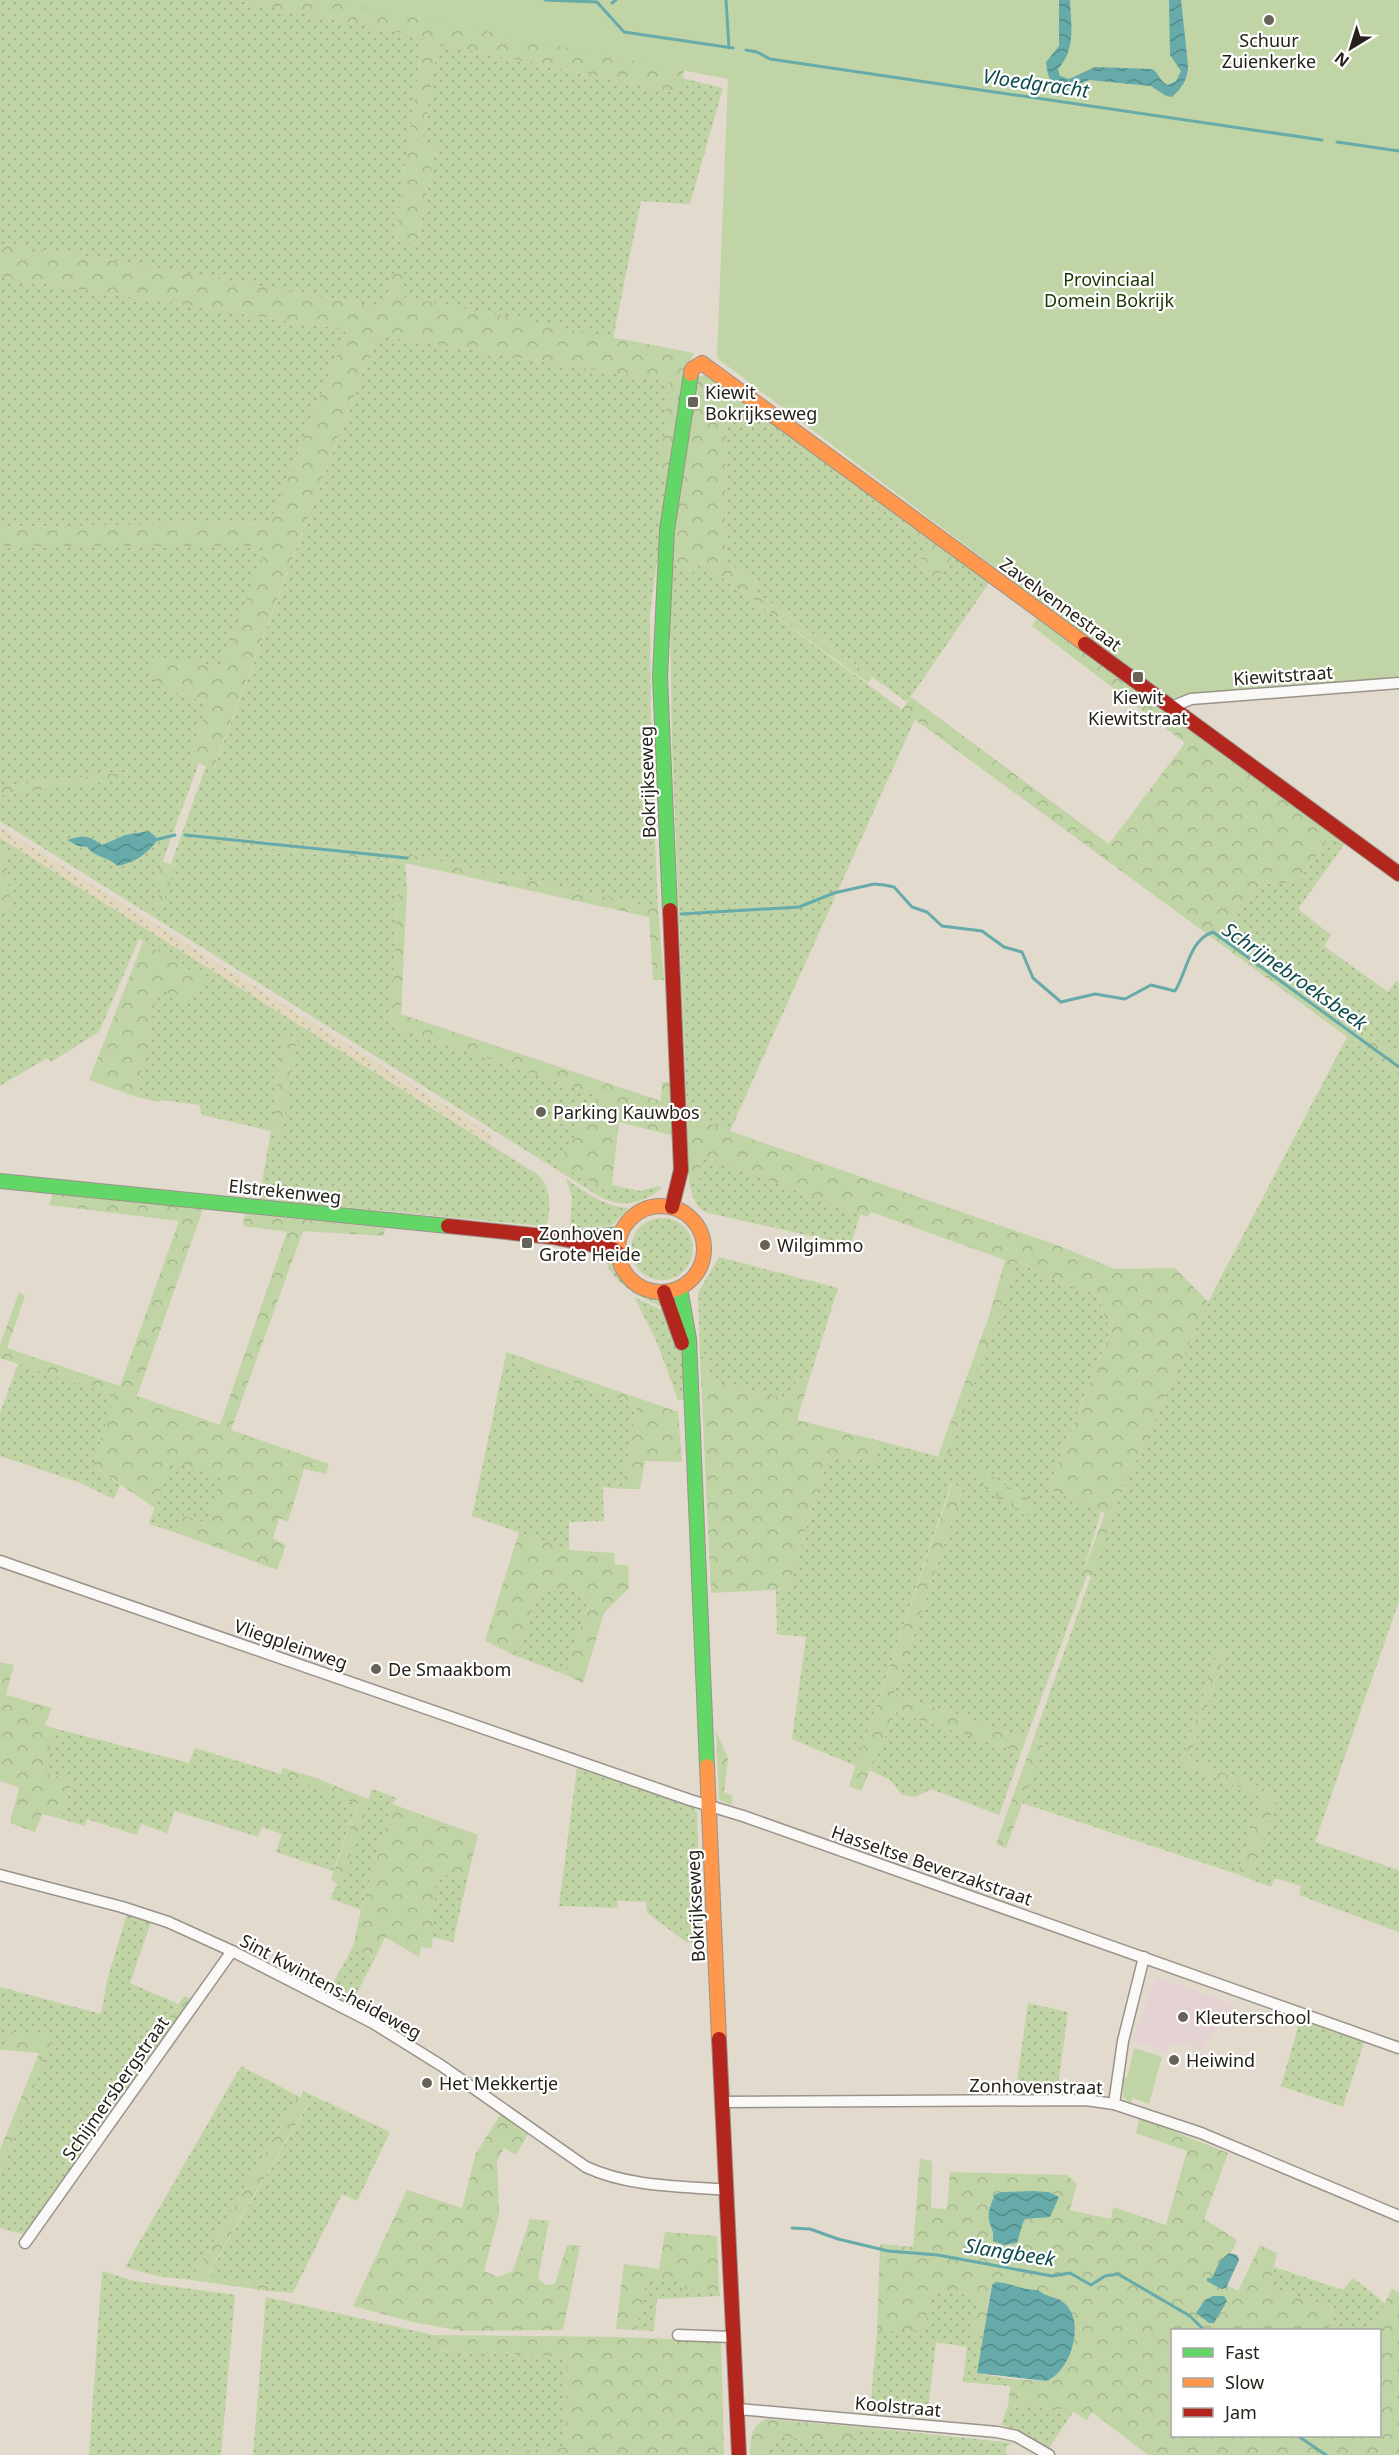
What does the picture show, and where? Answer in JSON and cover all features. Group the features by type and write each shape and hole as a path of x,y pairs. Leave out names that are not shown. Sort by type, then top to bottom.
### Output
{"street":[{"name":"Zavelvennestraat","path":"702,363 1399,874"},
{"name":"Bokrijkseweg","path":"672,1207 681,1170 660,677 668,530 692,369 702,363"},
{"name":"Kiewitstraat","path":"1170,707 1191,699 1399,683"},
{"name":"Elstrekenweg","path":"0,1181 566,1238 618,1253"},
{"path":"662,1205 672,1207 693,1218 704,1239 705,1250 698,1273 680,1288 664,1292 651,1291 639,1286 621,1266 618,1253 621,1233 633,1216 641,1210 662,1205"},
{"name":"Elstrekenweg","path":"566,1238 621,1233"},
{"name":"Bokrijkseweg","path":"680,1288 689,1339 695,1452 708,1804 739,2455"},
{"name":"Bokrijkseweg","path":"664,1292 689,1355"},
{"name":"Vliegpleinweg","path":"0,1561 690,1800 708,1804"},
{"name":"Hasseltse Beverzakstraat","path":"708,1804 1399,2048"},
{"name":"Sint Kwintens-heideweg","path":"0,1875 122,1907 168,1922 232,1951 373,2023 442,2066 586,2167 607,2176 636,2181 727,2190"},
{"name":"Schijmersbergstraat","path":"25,2243 232,1951"},
{"path":"1114,2104 1123,2041 1144,1957"},
{"name":"Zonhovenstraat","path":"722,2102 1086,2100 1114,2104 1201,2133 1399,2216"},
{"path":"678,2335 732,2337"},
{"name":"Koolstraat","path":"738,2409 997,2432 1016,2436 1049,2455"}],"shaded area":[{"name":"Kleuterschool","path":"1156,1977 1236,2005 1201,2050 1181,2042 1180,2045 1171,2042 1167,2052 1132,2040"}],"green space":[{"path":"0,0 235,0 423,37 395,241 417,244 436,146 422,143 438,44 678,93 682,78 723,88 690,204 641,201 613,338 402,297 393,273 385,308 93,257 0,244"},
{"path":"235,0 483,0 687,58 679,93 438,44 422,143 436,146 417,244 395,241 423,37"},
{"name":"Provinciaal Domein Bokrijk","path":"327,0 1399,0 1399,678 1168,698 717,358 728,79"},
{"path":"0,244 93,257 385,308 393,273 405,275 403,297 694,353 684,376 668,476 659,473 670,382 377,335 213,769 189,759 209,703 161,688 149,675 153,656 221,666 267,546 0,546 0,527 270,523 347,330 0,277"},
{"path":"0,277 347,330 270,523 0,527"},
{"path":"377,335 670,382 660,473 668,476 650,613 651,751 658,908 406,854 217,837 217,843 405,863 407,888 398,887 391,1025 598,1096 587,1179 606,1189 612,1185 640,1191 659,1186 661,1189 640,1201 618,1203 602,1198 0,821 0,795 128,778 128,772 0,786 0,546 268,546 221,666 153,657 161,688 209,703 189,759 199,763 156,879 164,882 155,907 176,865 171,864 206,766 214,768"},
{"path":"706,375 755,407 755,415 735,419 726,430 725,561 757,581 754,591 872,677 868,683 701,562 694,574 669,557 696,380"},
{"path":"755,407 879,499 875,504 931,545 917,565 937,579 953,556 989,583 907,702 754,591 757,581 725,561 726,430 735,419 755,415"},
{"path":"879,499 953,556 937,579 917,565 930,545 875,504"},
{"path":"669,557 694,573 701,562 915,719 730,1131 687,1116 672,744"},
{"path":"1049,601 1139,678 1333,832 1297,883 1261,884 1225,932 1399,1057 1399,1075 902,710 911,697 1109,844 1185,743 1032,626"},
{"path":"128,772 128,779 0,795 0,786"},
{"path":"1333,832 1346,842 1298,909 1331,935 1324,946 1388,992 1396,981 1399,983 1399,1057 1225,932 1261,884 1297,883"},
{"path":"0,837 540,1176 549,1199 547,1224 542,1226 259,1199 271,1131 202,1115 199,1105 161,1100 160,1102 137,1097 158,987 204,980 139,939 99,1032 51,1062 47,1058 0,1086 0,912 10,909 6,855 0,851","holes":["283,1032 297,1040 281,1133 272,1131"]},
{"path":"216,837 406,854 658,908 664,980 653,980 649,917 405,863 217,843"},
{"path":"0,851 6,855 11,909 0,912"},
{"path":"162,861 176,866 160,911 155,907 163,883 156,880"},
{"path":"398,887 407,888 401,1014 661,1101 662,1082 671,1082 674,1136 619,1122 612,1185 606,1189 557,1165 598,1096 391,1025"},
{"path":"143,942 205,979 188,1003 158,988 137,1097 89,1080"},
{"path":"283,1031 297,1040 282,1133 272,1131"},
{"path":"1347,1037 1399,1075 1399,1601 1315,1842 1399,1870 1399,1932 1299,1895 1301,1886 1275,1878 1271,1887 1250,1879 1278,1794 1189,1759 1227,1650 1219,1648 1181,1764 1263,1797 1237,1874 1022,1803 1044,1744 1033,1740 1117,1503 1208,1302"},
{"path":"687,1116 1062,1247 1115,1269 1175,1268 1208,1302 1117,1503 1092,1577 1083,1573 1105,1513 1048,1489 1111,1330 1098,1294 1069,1286 1017,1262 947,1460 938,1456 989,1316 1005,1260 871,1212 868,1217 700,1155 698,1183 689,1182"},
{"path":"700,1155 860,1214 851,1245 704,1212 692,1195 689,1182 698,1183"},
{"path":"566,1179 603,1202 629,1208 611,1226 570,1228 572,1197"},
{"path":"53,1193 203,1209 137,1396 220,1425 287,1232 243,1226 245,1214 385,1228 384,1236 303,1231 231,1430 329,1464 326,1474 304,1469 288,1522 279,1518 273,1539 286,1545 277,1570 177,1533 183,1515 206,1523 221,1478 171,1461 155,1508 93,1466 114,1396 0,1358 0,1345 19,1292 25,1296 7,1348 120,1386 179,1221 49,1205"},
{"path":"656,1218 668,1218 680,1223 688,1231 693,1249 688,1267 680,1275 668,1280 656,1280 644,1275 636,1267 631,1255 631,1243 636,1231 644,1223"},
{"path":"604,1252 633,1286 642,1292 660,1298 662,1306 624,1286 610,1271"},
{"path":"719,1257 838,1288 809,1380 797,1377 792,1400 708,1381 706,1357 700,1357 698,1293"},
{"path":"1017,1262 1069,1286 1098,1294 1111,1329 1048,1489 1101,1511 1083,1573 1087,1575 1026,1739 894,1694 963,1488 951,1484 856,1766 792,1739 806,1637 777,1634 776,1590 788,1589 828,1455 875,1462 880,1441 947,1459"},
{"path":"634,1297 659,1309 667,1309 683,1360 687,1400 678,1400 656,1340"},
{"path":"506,1352 678,1412 682,1462 645,1461 640,1489 622,1489 637,1405 505,1359"},
{"path":"700,1357 706,1357 708,1381 792,1400 797,1377 809,1380 797,1420 880,1441 875,1462 828,1455 788,1589 711,1593"},
{"path":"505,1359 637,1405 622,1489 603,1487 604,1521 569,1522 569,1550 472,1516"},
{"path":"18,1364 115,1396 93,1466 120,1485 114,1499 78,1482 0,1456 0,1413"},
{"path":"171,1460 222,1478 206,1523 184,1515 177,1533 149,1524"},
{"path":"982,1470 1013,1490 1021,1490 1031,1505 1032,1512 1026,1516 991,1494 977,1479 978,1472"},
{"path":"952,1484 963,1488 894,1694 1026,1739 1021,1753 896,1712 861,1791 849,1786"},
{"path":"519,1532 569,1550 614,1553 615,1565 628,1565 629,1588 604,1613 583,1683 564,1674 591,1599 567,1589 540,1590 516,1656 485,1641"},
{"path":"567,1589 591,1599 564,1674 516,1656 540,1590"},
{"path":"1219,1648 1227,1650 1189,1759 1278,1794 1250,1879 1237,1874 1263,1797 1181,1764"},
{"path":"0,1662 14,1665 6,1695 52,1708 45,1725 57,1729 42,1772 72,1780 62,1819 42,1814 35,1832 10,1823 19,1788 0,1781"},
{"path":"896,1712 1021,1753 999,1815 931,1789 916,1797 902,1795 890,1780 870,1770"},
{"path":"57,1729 189,1763 195,1748 281,1774 358,1803 333,1871 276,1852 282,1834 262,1827 258,1837 175,1811 167,1833 141,1824 137,1835 87,1819 85,1826 62,1819 72,1780 42,1772"},
{"path":"716,1731 728,1758 724,1792 733,1796 731,1805 719,1799"},
{"path":"1033,1740 1044,1744 1006,1848 996,1844"},
{"path":"577,1767 693,1807 697,1813 702,1943 686,1942 647,1913 646,1902 617,1901 618,1908 559,1906"},
{"path":"283,1768 314,1777 370,1800 340,1887 331,1879 358,1804 281,1774"},
{"path":"372,1789 397,1798 392,1804 361,1910 331,1899 336,1885 340,1887"},
{"path":"392,1804 478,1835 467,1880 436,1872 432,1948 421,1947 419,1957 385,1937 375,1958 353,1947 361,1910"},
{"path":"436,1872 467,1880 453,1942 432,1937"},
{"path":"127,1914 151,1922 130,1983 178,2004 123,2083 129,2088 25,2235 0,2228 0,2173 53,2036 9,2032 5,2050 0,2050 0,1987 101,2014 108,1977"},
{"path":"353,1947 375,1958 350,2006 327,1994"},
{"path":"184,1996 192,1999 129,2088 123,2084"},
{"path":"1028,2003 1068,2012 1057,2093 1015,2095"},
{"path":"1300,2020 1364,2042 1343,2107 1281,2086"},
{"path":"9,2032 54,2035 0,2173 0,2150 39,2053 5,2050"},
{"path":"1134,2048 1162,2057 1149,2104 1133,2098 1130,2103 1123,2097 1123,2078 1127,2078"},
{"path":"241,2066 298,2096 191,2280 157,2276 125,2267"},
{"path":"303,2091 390,2132 357,2201 342,2194 293,2293 269,2291 270,2285 207,2276 309,2103 301,2097"},
{"path":"298,2096 309,2102 207,2275 270,2285 269,2291 191,2280"},
{"path":"501,2114 528,2134 516,2155 504,2148 497,2161 499,2214 484,2271 498,2277 513,2271 530,2219 549,2221 538,2279 546,2285 555,2284 567,2245 580,2246 563,2330 462,2331 412,2322 353,2306 407,2190 462,2208 476,2153"},
{"path":"1140,2118 1228,2153 1204,2219 1237,2240 1218,2280 1238,2291 1260,2245 1277,2253 1269,2287 1333,2308 1328,2329 1171,2329 1171,2437 1381,2437 1381,2329 1372,2329 1392,2288 1399,2293 1399,2455 1148,2455 1092,2412 1087,2420 1070,2410 1008,2406 1011,2379 1046,2381 991,2285 984,2334 972,2332 979,2296 931,2291 925,2331 877,2331 880,2244 913,2247 920,2159 932,2161 931,2208 947,2209 950,2172 1067,2175 1077,2184 1070,2210 1111,2219 1113,2207 1166,2225 1187,2151 1136,2133","holes":["1033,2191 1049,2192 1059,2197 1050,2216 1024,2219 993,2241 989,2214 995,2194"]},
{"path":"665,2232 717,2236 719,2290 685,2289 685,2282 646,2282 637,2330 616,2329 624,2264 659,2269"},
{"path":"1274,2267 1343,2290 1353,2278 1385,2303 1372,2329 1328,2329 1333,2308 1269,2287"},
{"path":"102,2271 134,2281 235,2295 221,2455 89,2455"},
{"path":"646,2282 685,2282 686,2289 719,2290 720,2296 657,2299 654,2331 637,2330"},
{"path":"931,2291 979,2296 972,2332 984,2334 977,2373 1011,2379 1010,2386 963,2382 967,2347 936,2342 927,2418 870,2413 877,2331 925,2331"},
{"path":"266,2297 433,2335 434,2351 549,2356 562,2359 567,2365 565,2449 507,2451 507,2455 253,2455"},
{"path":"433,2335 618,2337 721,2341 724,2455 507,2455 506,2451 565,2448 567,2365 562,2359 549,2356 433,2351"},
{"path":"1008,2406 1073,2412 1049,2448 1020,2432 1001,2425"},
{"path":"766,2419 861,2427 858,2439 801,2440 785,2436 768,2444 766,2455 750,2455 754,2429"},
{"path":"861,2427 1014,2443 1007,2446 1005,2453 1009,2455 766,2455 768,2444 785,2436 801,2440 857,2439"}],"sand":[{"path":"0,827 494,1136 489,1143 0,838"}],"water":[{"path":"1059,0 1070,0 1071,28 1068,54 1058,69 1060,76 1069,79 1095,67 1152,69 1168,85 1176,81 1181,71 1170,55 1169,0 1181,0 1188,65 1186,79 1181,87 1172,97 1166,96 1151,86 1089,80 1066,90 1056,86 1049,77 1046,62 1059,46"},
{"path":"149,831 158,839 150,849 141,857 118,866 87,847 78,846 67,840 86,837 102,845 125,835"},
{"path":"1049,2192 1059,2197 1050,2217 1024,2219 1017,2243 1004,2245 993,2241 989,2214 995,2194"},
{"path":"1229,2253 1237,2255 1239,2260 1226,2288 1221,2289 1207,2281 1207,2278 1212,2278 1220,2261"},
{"path":"996,2282 1038,2290 1063,2302 1070,2310 1074,2321 1073,2345 1069,2357 1055,2376 1046,2381 977,2373 992,2285"},
{"path":"1213,2296 1224,2296 1227,2301 1214,2323 1209,2323 1196,2313 1205,2300"}],"waterway":[{"name":"Vloedgracht","path":"545,0 597,2 624,32 733,48"},
{"path":"612,3 616,0"},
{"path":"726,0 729,48"},
{"name":"Vloedgracht","path":"746,50 757,52 770,59 1322,140"},
{"name":"Vloedgracht","path":"1337,142 1399,151"},
{"path":"155,840 175,835"},
{"path":"185,835 407,858"},
{"name":"Schrijnebroeksbeek","path":"681,914 799,907 834,893 874,884 894,887 912,907 927,912 942,926 982,931 1004,947 1022,952 1033,978 1061,1002 1095,994 1125,999 1151,985 1175,991 1194,949 1205,936 1213,932 1399,1067"},
{"name":"Slangbeek","path":"792,2228 810,2229 838,2239 888,2251 938,2255 1052,2276 1070,2273 1091,2285 1105,2276 1118,2274 1190,2316 1203,2329"},
{"name":"Slangbeek","path":"1299,2437 1326,2455"}],"traffic: fast":[{"path":"670,910 660,677 667,530 691,374"},
{"path":"0,1181 448,1226"},
{"path":"579,1238 621,1234"},
{"path":"680,1288 689,1339 707,1766"}],"traffic: slow":[{"path":"691,374 692,369 702,363 1085,644"},
{"path":"661,1206 678,1209 697,1225 701,1232 704,1249 701,1266 685,1285 678,1289 661,1292 644,1289 625,1273 621,1266 618,1249 621,1232 637,1213 644,1209 661,1206"},
{"path":"707,1766 719,2039"}],"traffic: jam":[{"path":"1085,644 1399,874"},
{"path":"670,910 681,1170 672,1207"},
{"path":"448,1226 552,1237 613,1249 618,1253"},
{"path":"664,1292 682,1343"},
{"path":"719,2039 739,2455"}],"place":[{"name":"Schuur Zuienkerke","path":"1269,20"},
{"name":"Kiewit Bokrijkseweg","path":"693,402"},
{"name":"Kiewit Kiewitstraat","path":"1138,677"},
{"name":"Parking Kauwbos","path":"541,1112"},
{"name":"Zonhoven Grote Heide","path":"527,1243"},
{"name":"Wilgimmo","path":"765,1245"},
{"name":"De Smaakbom","path":"376,1669"},
{"name":"Kleuterschool","path":"1183,2017"},
{"name":"Heiwind","path":"1174,2060"},
{"name":"Het Mekkertje","path":"427,2083"}]}
